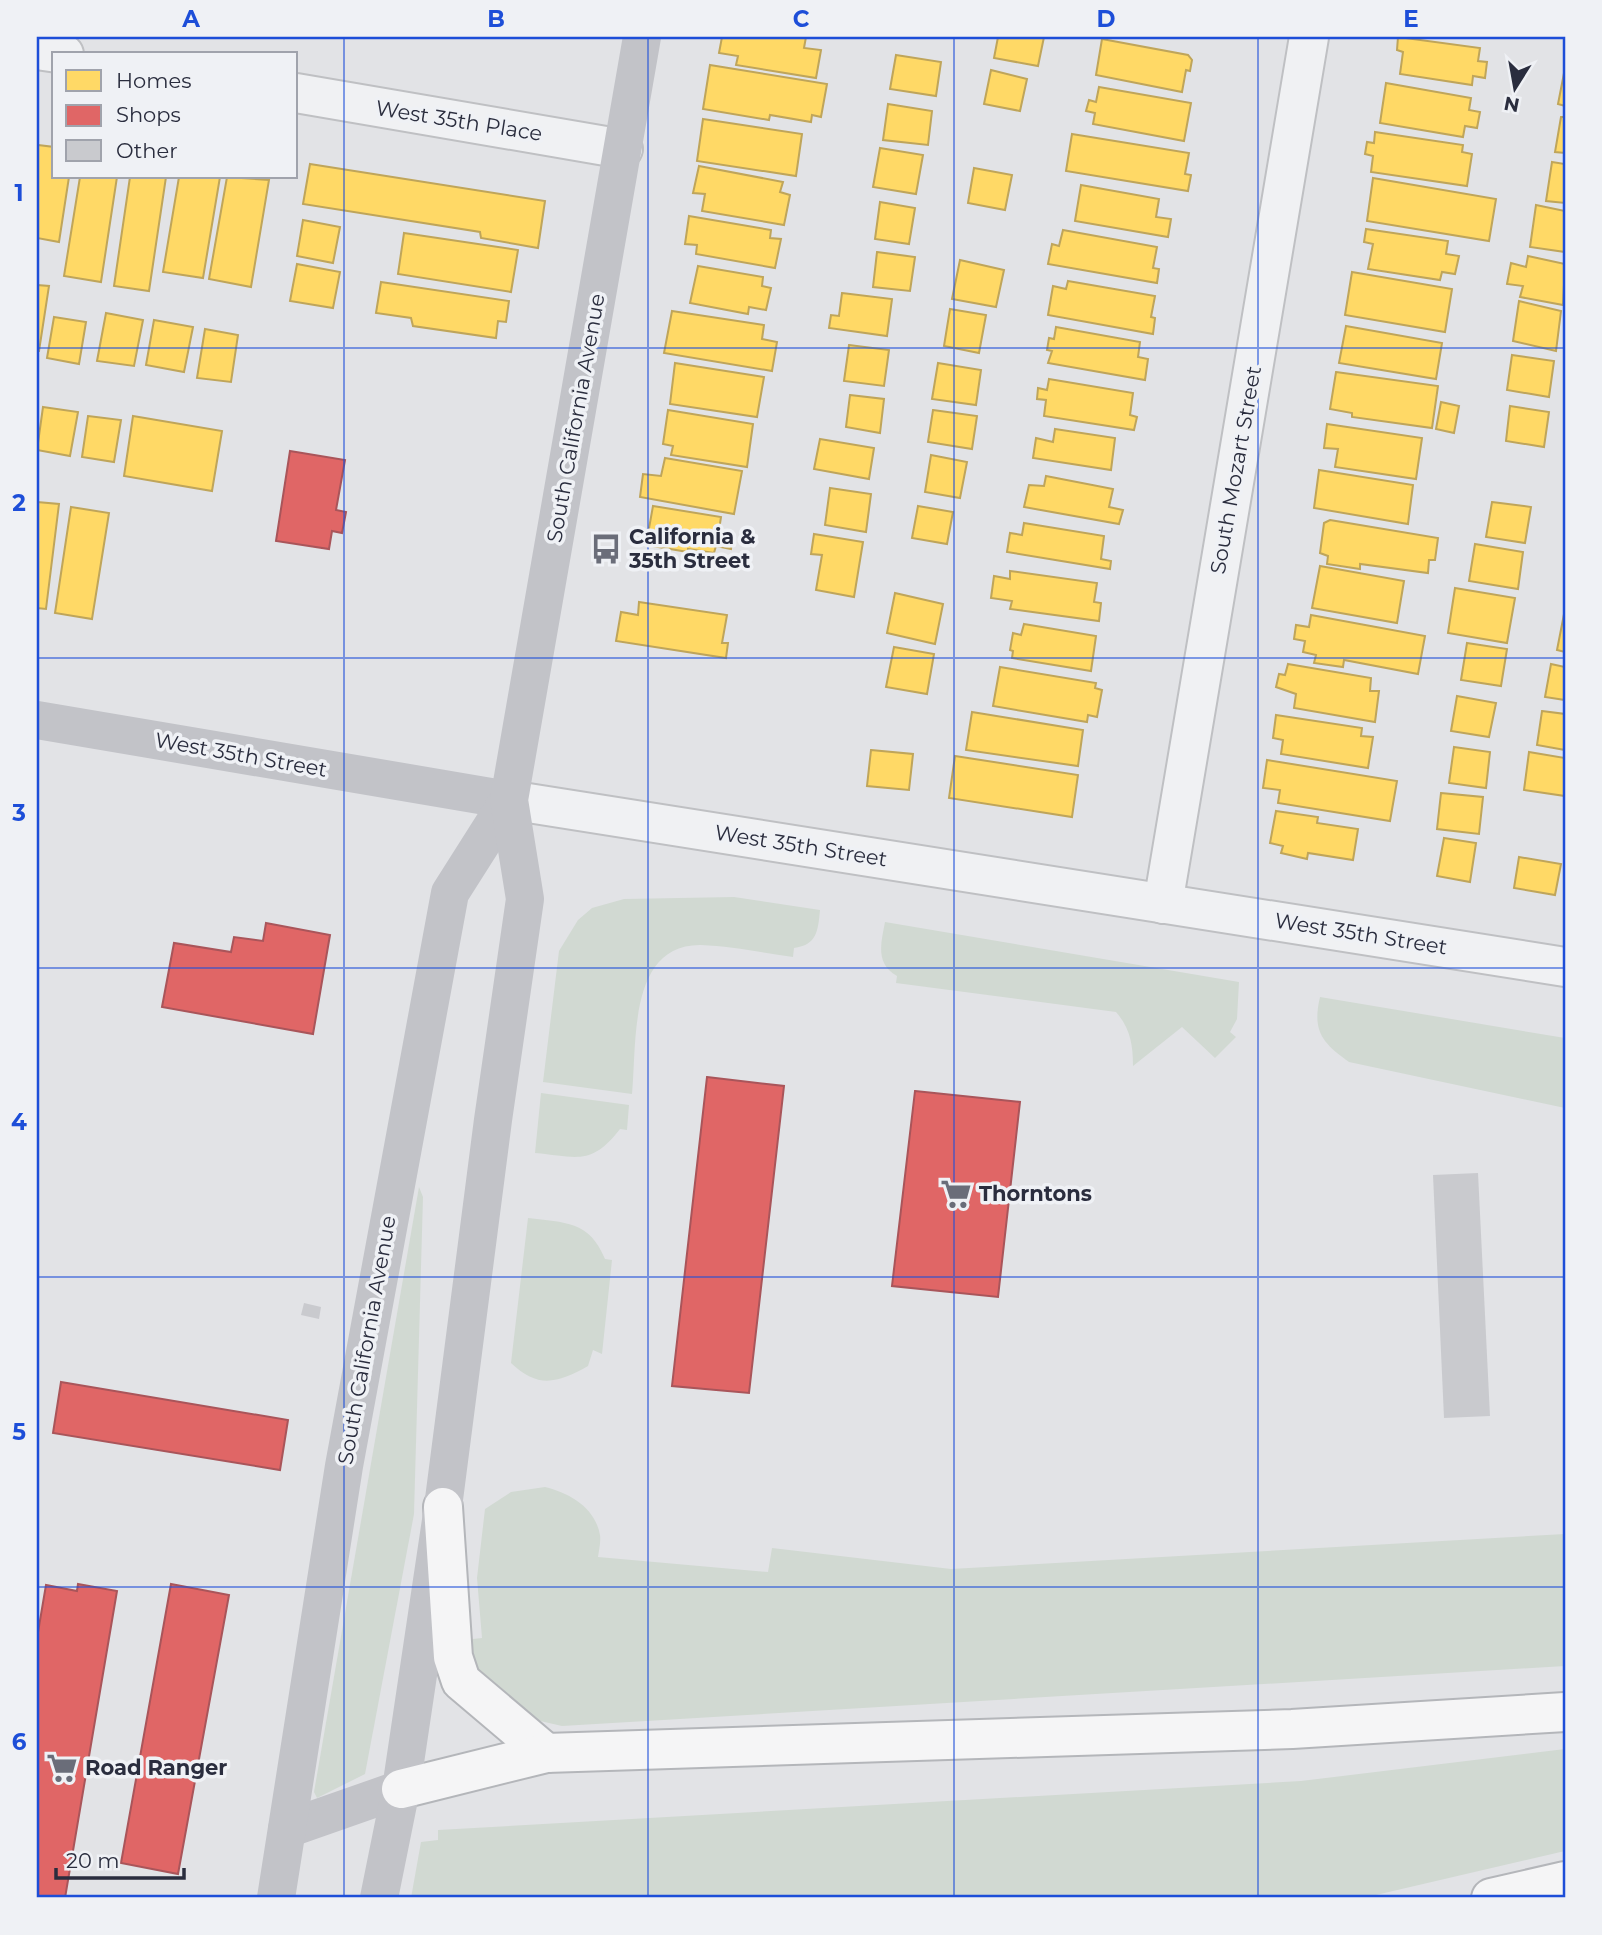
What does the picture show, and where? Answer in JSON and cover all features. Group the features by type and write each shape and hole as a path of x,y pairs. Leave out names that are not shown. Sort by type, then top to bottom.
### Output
{"highway":[{"path":"443,1507 453,1657 461,1681 546,1753"},
{"path":"401,1789 546,1753 1292,1729 1565,1712"},
{"path":"1492,1898 1565,1881"}],"main road":[{"name":"South California Avenue","path":"379,1898 401,1789 443,1507 493,1119 525,899 509,800 642,37"},
{"name":"West 35th Street","path":"37,720 509,800"},
{"name":"South California Avenue","path":"276,1898 340,1493 450,893 509,800"},
{"path":"287,1829 401,1789"}],"street":[{"name":"South Mozart Street","path":"1163,904 1309,37"},
{"name":"West 35th Place","path":"298,93 623,149"},
{"name":"West 35th Street","path":"509,800 1565,967"}],"shaded area":[{"path":"734,897 820,910 815,936 807,944 794,948 793,957 701,945 677,949 660,961 648,978 641,1000 632,1094 543,1082 559,951 578,920 592,908 624,899"},
{"path":"885,922 1239,982 1237,1019 1230,1032 1236,1037 1215,1058 1182,1027 1133,1066 1130,1037 1116,1012 896,983 897,976 882,959"},
{"path":"1320,997 1565,1038 1565,1108 1349,1062 1332,1049 1321,1035 1317,1019"},
{"path":"541,1093 629,1105 627,1130 620,1129 610,1141 592,1154 573,1157 535,1153"},
{"path":"419,1187 423,1197 414,1514 365,1774 317,1798 314,1792"},
{"path":"528,1218 564,1223 583,1230 599,1246 605,1259 612,1260 602,1354 593,1350 588,1366 548,1381 530,1377 511,1363"},
{"path":"545,1487 572,1497 587,1509 600,1535 598,1557 768,1572 772,1548 951,1569 1565,1534 1565,1666 562,1726 523,1717 475,1672 463,1640 482,1638 477,1578 485,1509 511,1492"},
{"path":"1565,1749 1565,1851 1363,1898 411,1898 421,1842 438,1840 438,1830 1301,1781"}],"building: Homes":[{"path":"722,37 806,37 804,48 821,50 816,78 736,65 738,56 719,53"},
{"path":"998,37 1044,37 1038,66 994,58"},
{"path":"1398,37 1480,48 1478,61 1487,62 1485,78 1473,76 1472,85 1400,74 1403,52 1397,50"},
{"path":"1102,39 1188,55 1192,60 1190,71 1186,70 1182,92 1096,75"},
{"path":"896,55 941,62 936,96 890,89"},
{"path":"710,65 827,84 821,117 812,115 811,122 770,115 769,120 703,109"},
{"path":"1565,68 1565,106 1558,104"},
{"path":"991,70 1027,79 1020,111 984,104"},
{"path":"1386,83 1471,98 1469,110 1480,112 1477,128 1465,126 1463,137 1380,123"},
{"path":"1099,87 1191,103 1184,141 1093,124 1095,113 1086,111 1089,100 1096,102"},
{"path":"888,104 932,111 928,145 883,140"},
{"path":"1561,117 1565,117 1565,153 1555,152"},
{"path":"703,119 802,134 796,176 697,161"},
{"path":"1375,132 1463,145 1462,152 1472,154 1467,186 1371,172 1373,156 1365,154 1367,142 1374,143"},
{"path":"1072,134 1189,153 1185,174 1191,175 1188,191 1066,171"},
{"path":"38,145 52,147 52,178 69,178 59,242 37,238"},
{"path":"880,148 923,155 916,194 873,187"},
{"path":"1552,162 1565,164 1565,203 1546,201"},
{"path":"310,164 545,201 538,248 481,238 480,232 303,204"},
{"path":"699,166 783,182 780,192 790,195 784,225 702,211 705,194 693,193"},
{"path":"974,168 1012,175 1005,210 968,203"},
{"path":"80,178 117,178 101,282 64,276"},
{"path":"130,178 166,178 149,291 114,286"},
{"path":"179,178 220,178 203,278 163,272"},
{"path":"227,178 269,180 251,287 209,279"},
{"path":"1373,178 1496,199 1489,241 1367,221"},
{"path":"1081,185 1159,199 1156,217 1171,219 1168,237 1075,221"},
{"path":"880,202 915,208 909,244 875,239"},
{"path":"1536,205 1565,211 1565,252 1530,247"},
{"path":"689,216 771,230 770,238 781,239 775,268 696,254 697,245 685,244"},
{"path":"303,220 340,227 333,263 297,256"},
{"path":"1366,229 1448,241 1446,254 1459,256 1455,274 1442,272 1440,280 1368,269 1373,244 1364,242"},
{"path":"1063,230 1157,247 1153,268 1159,269 1157,283 1048,264 1052,244 1059,246"},
{"path":"404,233 518,250 511,292 398,274"},
{"path":"877,252 915,257 910,291 873,287"},
{"path":"1528,256 1565,264 1563,305 1520,297 1523,286 1507,284 1511,263 1526,267"},
{"path":"960,260 1004,270 996,307 952,299"},
{"path":"297,264 340,272 333,308 290,301"},
{"path":"698,266 763,277 762,286 771,288 766,310 749,307 748,314 690,303"},
{"path":"1352,272 1452,289 1445,332 1345,315"},
{"path":"1068,281 1155,296 1151,317 1155,318 1153,334 1048,315 1053,286 1066,289"},
{"path":"381,282 509,301 506,322 498,321 496,338 413,326 411,318 376,313"},
{"path":"37,285 49,286 39,351 37,351"},
{"path":"842,293 892,299 887,336 829,328 831,315 839,316"},
{"path":"1519,301 1561,311 1556,351 1513,341"},
{"path":"950,309 986,315 979,353 944,346"},
{"path":"672,311 764,325 762,339 777,342 772,371 664,353"},
{"path":"106,313 143,320 134,366 97,361"},
{"path":"54,317 86,322 79,364 47,358"},
{"path":"154,320 193,327 184,372 146,365"},
{"path":"1346,326 1442,343 1436,379 1339,363"},
{"path":"1056,327 1140,342 1138,357 1148,359 1145,380 1048,363 1052,351 1047,350 1049,338 1054,339"},
{"path":"205,329 238,335 231,382 197,378"},
{"path":"849,345 889,350 884,386 844,381"},
{"path":"1512,355 1554,361 1549,397 1507,390"},
{"path":"675,363 764,377 757,417 670,404"},
{"path":"938,363 981,370 976,405 932,399"},
{"path":"1336,372 1438,386 1432,428 1352,417 1352,413 1330,409"},
{"path":"1049,379 1133,393 1130,415 1137,417 1134,430 1044,416 1046,400 1037,399 1038,388 1047,390"},
{"path":"850,395 884,399 880,433 846,427"},
{"path":"1441,402 1459,406 1454,433 1436,429"},
{"path":"1510,406 1549,412 1544,447 1506,441"},
{"path":"43,407 78,412 70,456 37,450"},
{"path":"668,410 753,424 747,467 671,455 673,446 663,444"},
{"path":"933,410 977,416 972,449 928,442"},
{"path":"88,416 121,420 114,462 82,457"},
{"path":"133,416 222,431 212,491 124,476"},
{"path":"1327,424 1422,438 1416,479 1335,467 1338,449 1324,448"},
{"path":"1055,429 1115,438 1111,470 1033,458 1036,438 1053,442"},
{"path":"820,439 874,448 869,479 814,469"},
{"path":"931,455 967,462 960,498 925,492"},
{"path":"665,458 742,471 734,514 640,497 643,474 661,476"},
{"path":"1319,470 1413,485 1408,524 1314,508"},
{"path":"1046,476 1113,489 1109,507 1123,510 1119,524 1024,507 1029,485 1044,486"},
{"path":"830,488 871,494 866,532 825,525"},
{"path":"37,502 59,504 46,609 37,608"},
{"path":"1492,502 1531,507 1525,543 1486,537"},
{"path":"653,506 721,517 719,530 733,532 731,549 716,546 714,553 688,549 688,552 646,545"},
{"path":"918,506 953,512 947,544 912,538"},
{"path":"71,507 109,513 92,619 55,613"},
{"path":"1330,520 1438,538 1435,560 1429,560 1428,573 1360,564 1360,569 1327,564 1328,556 1320,553 1324,523"},
{"path":"1024,523 1104,536 1101,559 1111,561 1110,569 1007,552 1010,533 1022,535"},
{"path":"814,534 863,542 854,597 816,590 822,555 811,554"},
{"path":"1475,544 1523,552 1518,589 1469,581"},
{"path":"1320,566 1404,581 1397,623 1312,608"},
{"path":"1010,571 1097,583 1094,602 1101,603 1099,621 1010,609 1012,601 991,598 994,576 1010,579"},
{"path":"1455,588 1515,598 1507,643 1448,633"},
{"path":"895,593 943,604 935,644 887,633"},
{"path":"639,602 727,615 722,643 728,643 726,658 616,641 621,612 638,615"},
{"path":"1565,609 1565,652 1557,650"},
{"path":"1311,615 1425,636 1418,674 1344,660 1343,667 1314,663 1316,655 1303,652 1305,641 1294,639 1296,625 1309,627"},
{"path":"1024,624 1096,636 1091,671 1012,658 1013,651 1010,650 1013,633 1021,635"},
{"path":"1467,643 1507,649 1501,686 1461,680"},
{"path":"894,647 934,654 927,694 886,687"},
{"path":"1288,664 1371,678 1370,691 1379,691 1375,722 1294,708 1296,694 1276,687 1279,674 1285,675"},
{"path":"1551,664 1565,667 1565,700 1545,697"},
{"path":"1000,667 1096,683 1095,688 1102,690 1097,717 1088,715 1087,722 993,706"},
{"path":"1457,696 1496,703 1489,737 1451,731"},
{"path":"1542,711 1565,714 1565,750 1537,745"},
{"path":"972,712 1083,730 1078,766 966,750"},
{"path":"1276,715 1362,728 1361,736 1373,737 1368,768 1281,754 1283,740 1273,738"},
{"path":"1454,747 1490,752 1486,788 1449,783"},
{"path":"871,750 913,754 909,790 867,786"},
{"path":"1529,752 1565,758 1565,796 1524,790"},
{"path":"955,756 1078,775 1072,817 949,798"},
{"path":"1267,760 1397,781 1390,821 1278,803 1280,790 1263,788"},
{"path":"1441,793 1483,797 1479,834 1437,829"},
{"path":"1276,811 1318,817 1317,823 1358,829 1353,860 1308,853 1307,859 1281,853 1283,846 1270,843"},
{"path":"1444,838 1476,843 1470,882 1437,876"},
{"path":"1519,857 1561,864 1555,895 1514,888"}],"building: Shops":[{"path":"290,451 345,460 336,510 346,512 342,533 332,531 329,549 276,541"},
{"path":"266,923 330,935 313,1034 162,1007 174,943 231,952 234,937 263,941"},
{"path":"707,1077 784,1086 749,1393 672,1386"},
{"name":"Thorntons","path":"915,1091 1020,1102 998,1297 892,1286"},
{"path":"61,1382 288,1420 280,1470 53,1433"},
{"name":"Road Ranger","path":"78,1584 117,1591 65,1898 37,1898 37,1638 46,1585 77,1591"},
{"name":"Road Ranger","path":"171,1584 229,1595 178,1874 121,1863"}],"building: Other":[{"path":"1478,1173 1490,1416 1444,1418 1433,1175"},
{"path":"304,1303 321,1307 319,1319 301,1315"}],"place":[{"name":"California & 35th Street","path":"606,549"},
{"name":"Thorntons","path":"956,1194"},
{"name":"Road Ranger","path":"62,1768"}]}
